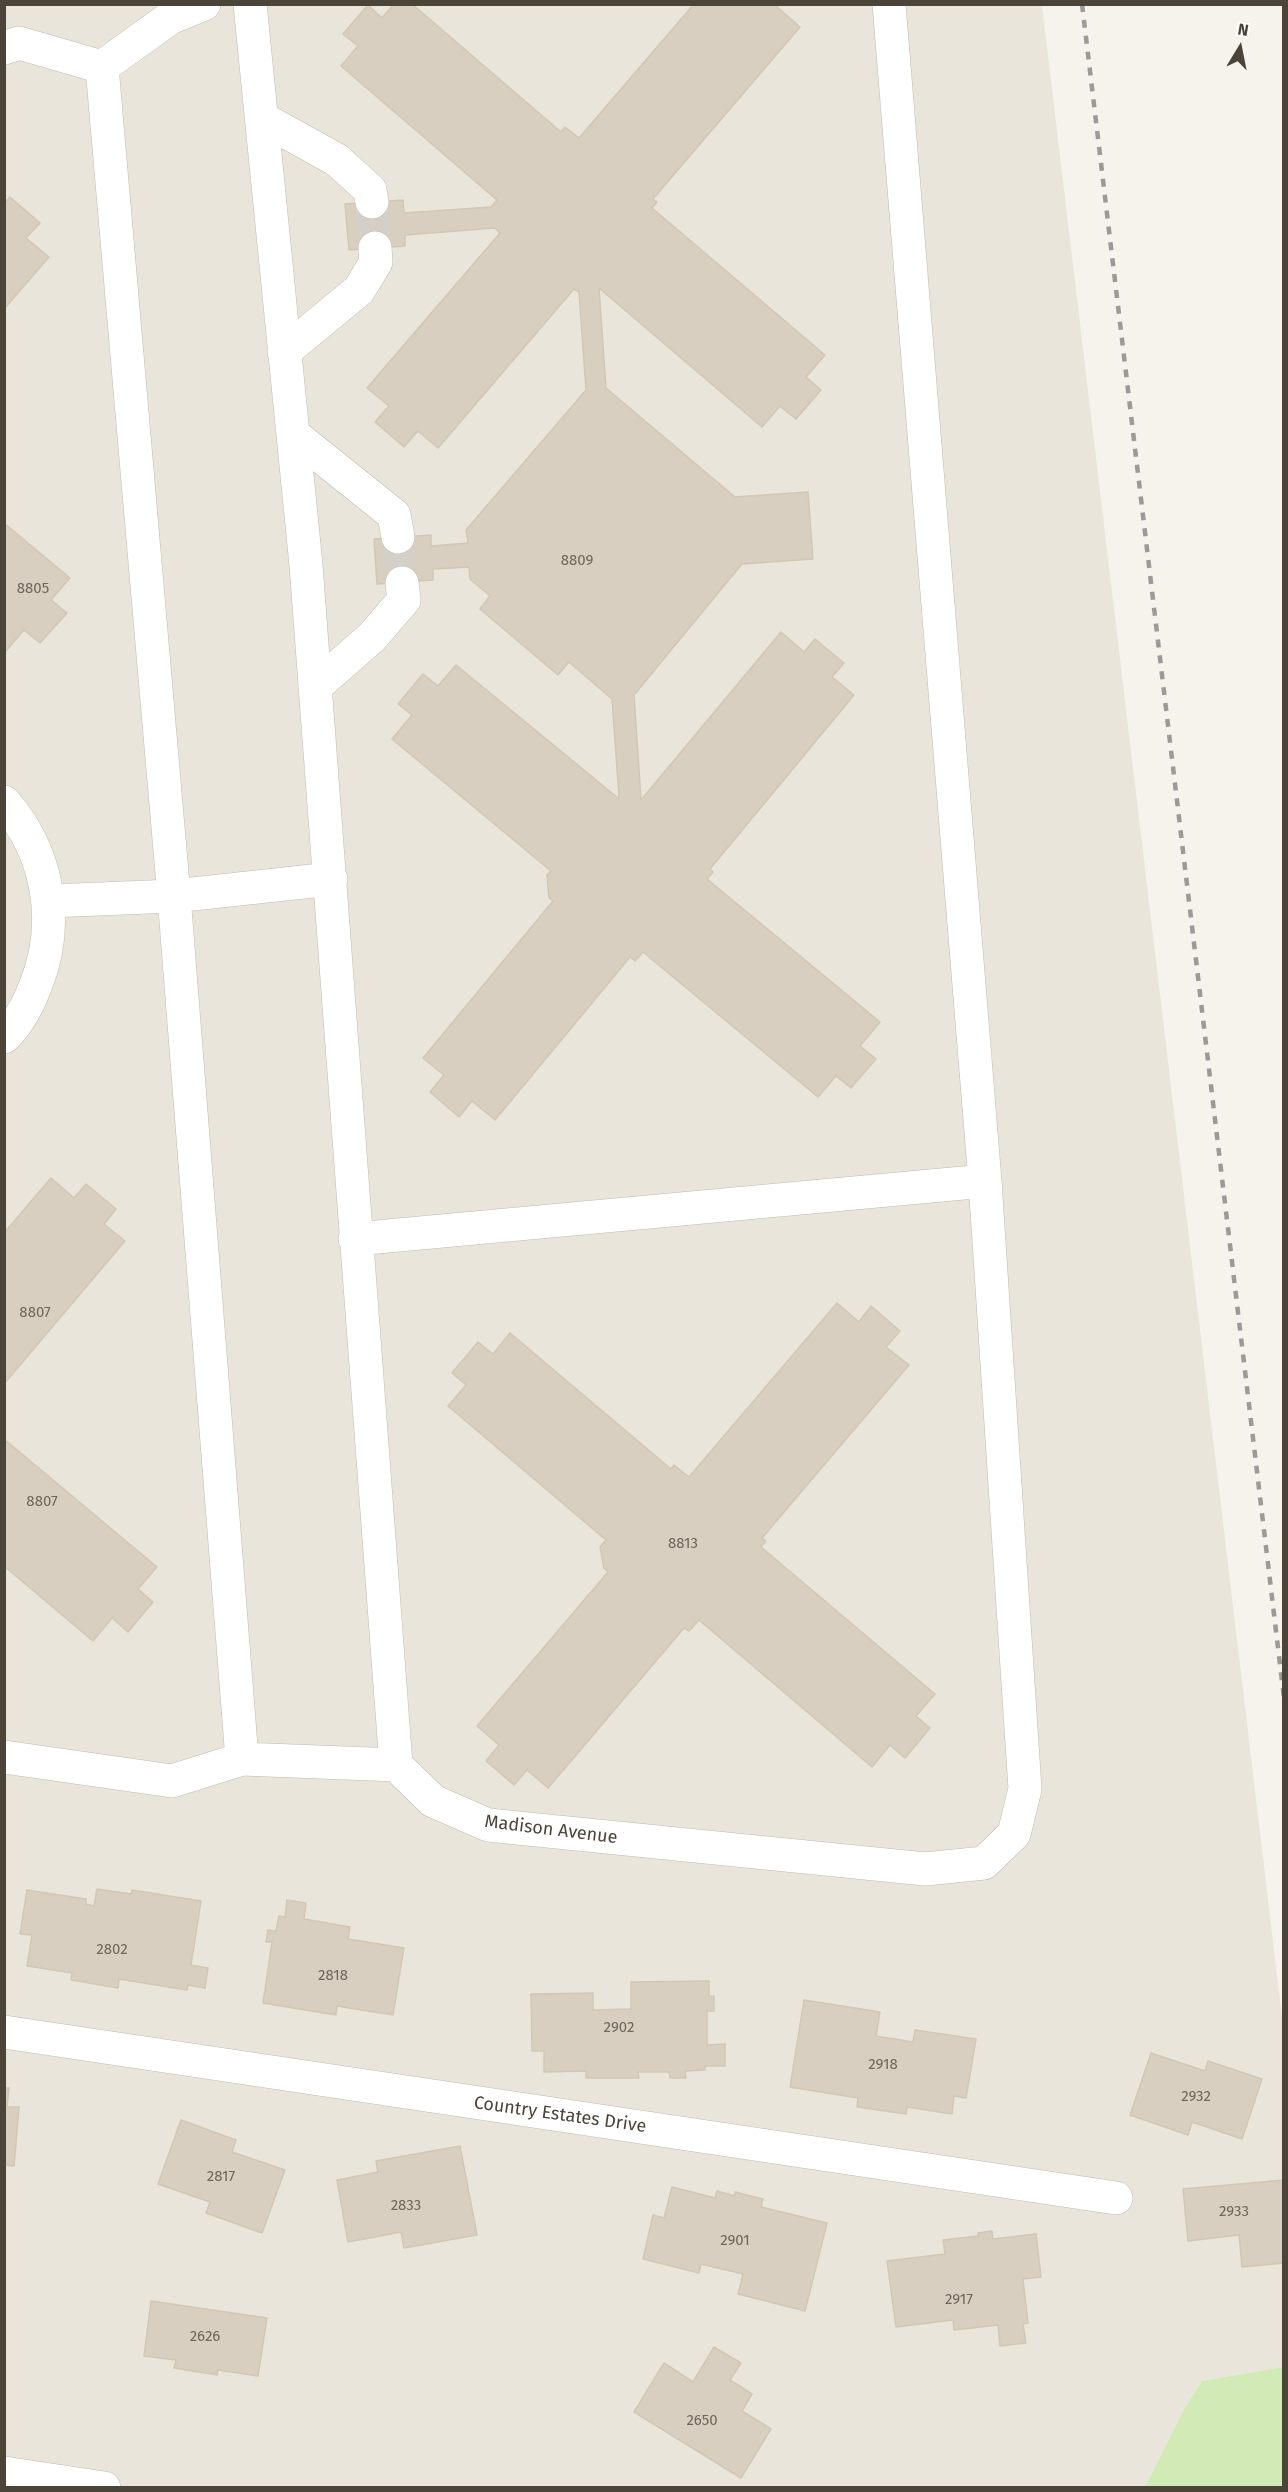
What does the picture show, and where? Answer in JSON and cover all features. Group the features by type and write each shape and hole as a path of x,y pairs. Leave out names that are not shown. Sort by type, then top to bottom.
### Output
{"street":[{"path":"102,67 170,18 204,4"},
{"path":"4,1756 172,1781 242,1759 396,1765 331,879 293,434 250,4"},
{"name":"Madison Avenue","path":"396,1765 433,1801 488,1826 925,1869 984,1863 1014,1834 1025,1789 985,1181 889,4"},
{"path":"4,48 20,43 102,67"},
{"path":"102,67 174,896 242,1759"},
{"path":"261,118 337,160 370,190 372,202"},
{"path":"284,351 358,290 376,262 375,248"},
{"path":"293,434 394,515 398,537"},
{"path":"315,687 372,637 404,600 402,583"},
{"path":"4,802 30,839 45,880 49,901 49,936 42,971 29,1004 4,1037"},
{"path":"49,901 174,896 331,879"},
{"path":"356,1239 985,1181"},
{"name":"Country Estates Drive","path":"4,2032 1116,2198"},
{"path":"4,2473 104,2487"}],"shaded area":[{"path":"5,5 1042,5 1283,2025 1283,2367 1202,2381 1184,2409 1145,2487 5,2488"}],"green space":[{"path":"1283,2367 1283,2487 1145,2487 1184,2409 1202,2381"}],"building":[{"path":"394,4 412,4 561,132 565,127 579,138 694,4 779,4 777,7 800,27 653,199 657,202 652,208 825,355 806,377 821,390 796,419 780,406 762,427 599,288 606,388 735,497 808,492 813,559 742,564 634,695 641,800 781,632 804,652 815,639 844,663 832,677 854,695 710,869 713,872 707,879 880,1022 860,1046 876,1059 851,1088 836,1076 818,1097 643,952 635,961 630,957 495,1120 472,1101 459,1117 430,1092 444,1075 423,1058 553,901 549,898 547,875 551,871 392,739 412,715 398,704 423,674 438,686 456,665 618,798 619,796 612,699 569,662 558,675 480,609 490,596 470,579 469,567 433,569 433,580 377,584 374,539 431,535 431,546 468,543 466,530 586,390 579,292 574,289 438,448 418,431 404,447 375,422 389,406 367,388 500,233 495,228 405,235 405,246 349,250 345,204 403,200 404,213 491,207 497,200 341,66 358,46 343,34 368,5 382,18"},
{"path":"10,197 40,223 26,238 49,257 4,309 4,203"},
{"path":"4,523 70,578 51,600 67,613 40,643 24,630 5,652"},
{"path":"51,1178 74,1198 86,1184 116,1209 104,1224 125,1241 4,1384 4,1233"},
{"path":"837,1303 859,1322 871,1306 900,1331 886,1347 909,1365 762,1538 766,1541 761,1547 935,1694 916,1716 930,1728 905,1758 890,1745 872,1767 699,1620 689,1631 684,1628 548,1788 527,1770 514,1785 486,1761 499,1745 477,1726 608,1572 604,1568 600,1547 606,1540 448,1406 466,1385 452,1373 478,1342 493,1354 510,1333 671,1469 674,1465 689,1477"},
{"path":"4,1439 157,1567 138,1589 153,1602 128,1632 112,1618 93,1641 4,1566"},
{"path":"97,1889 131,1894 132,1890 201,1901 191,1965 208,1968 205,1988 188,1985 187,1990 119,1979 118,1988 71,1980 72,1973 27,1966 32,1935 20,1934 27,1890 86,1899 86,1904 94,1906"},
{"path":"287,1900 306,1903 304,1919 350,1927 348,1939 404,1948 393,2015 337,2006 336,2015 263,2003 272,1942 266,1942 268,1930 276,1931 279,1916 285,1917"},
{"path":"709,1981 709,1996 714,1996 714,2011 707,2011 707,2045 725,2044 725,2066 705,2066 705,2070 685,2071 686,2078 670,2078 669,2072 638,2072 639,2078 586,2078 586,2071 544,2072 544,2051 532,2051 531,1994 593,1993 593,2010 631,2009 631,1982"},
{"path":"804,2000 880,2012 876,2036 913,2042 915,2030 976,2039 966,2098 954,2096 952,2114 907,2107 906,2114 857,2107 858,2098 790,2087"},
{"path":"1151,2053 1205,2071 1208,2061 1262,2079 1242,2139 1192,2122 1188,2135 1130,2115"},
{"path":"4,2088 9,2088 7,2107 19,2107 14,2166 4,2165"},
{"path":"181,2120 236,2140 232,2152 285,2170 262,2233 206,2213 210,2202 158,2184"},
{"path":"460,2146 477,2235 404,2248 401,2232 348,2242 337,2180 378,2172 376,2161"},
{"path":"1284,2180 1284,2263 1242,2267 1239,2235 1188,2241 1183,2189"},
{"path":"672,2187 715,2198 717,2191 735,2196 735,2192 763,2199 761,2207 827,2223 805,2311 738,2294 743,2274 701,2264 699,2273 643,2259 653,2215 664,2218"},
{"path":"992,2231 993,2239 1036,2234 1041,2277 1023,2279 1028,2323 1023,2324 1026,2343 1000,2346 998,2325 954,2330 953,2320 896,2327 887,2261 945,2254 943,2240 978,2236 978,2233"},
{"path":"151,2301 267,2318 258,2376 218,2370 217,2375 174,2368 176,2360 144,2356"},
{"path":"714,2347 741,2363 730,2380 752,2394 742,2411 771,2429 741,2478 634,2412 664,2363 693,2382"}],"tunnel":[{"path":"372,202 375,248"},
{"path":"398,537 402,583"}],"railway":[{"path":"1082,4 1284,1698"}]}
